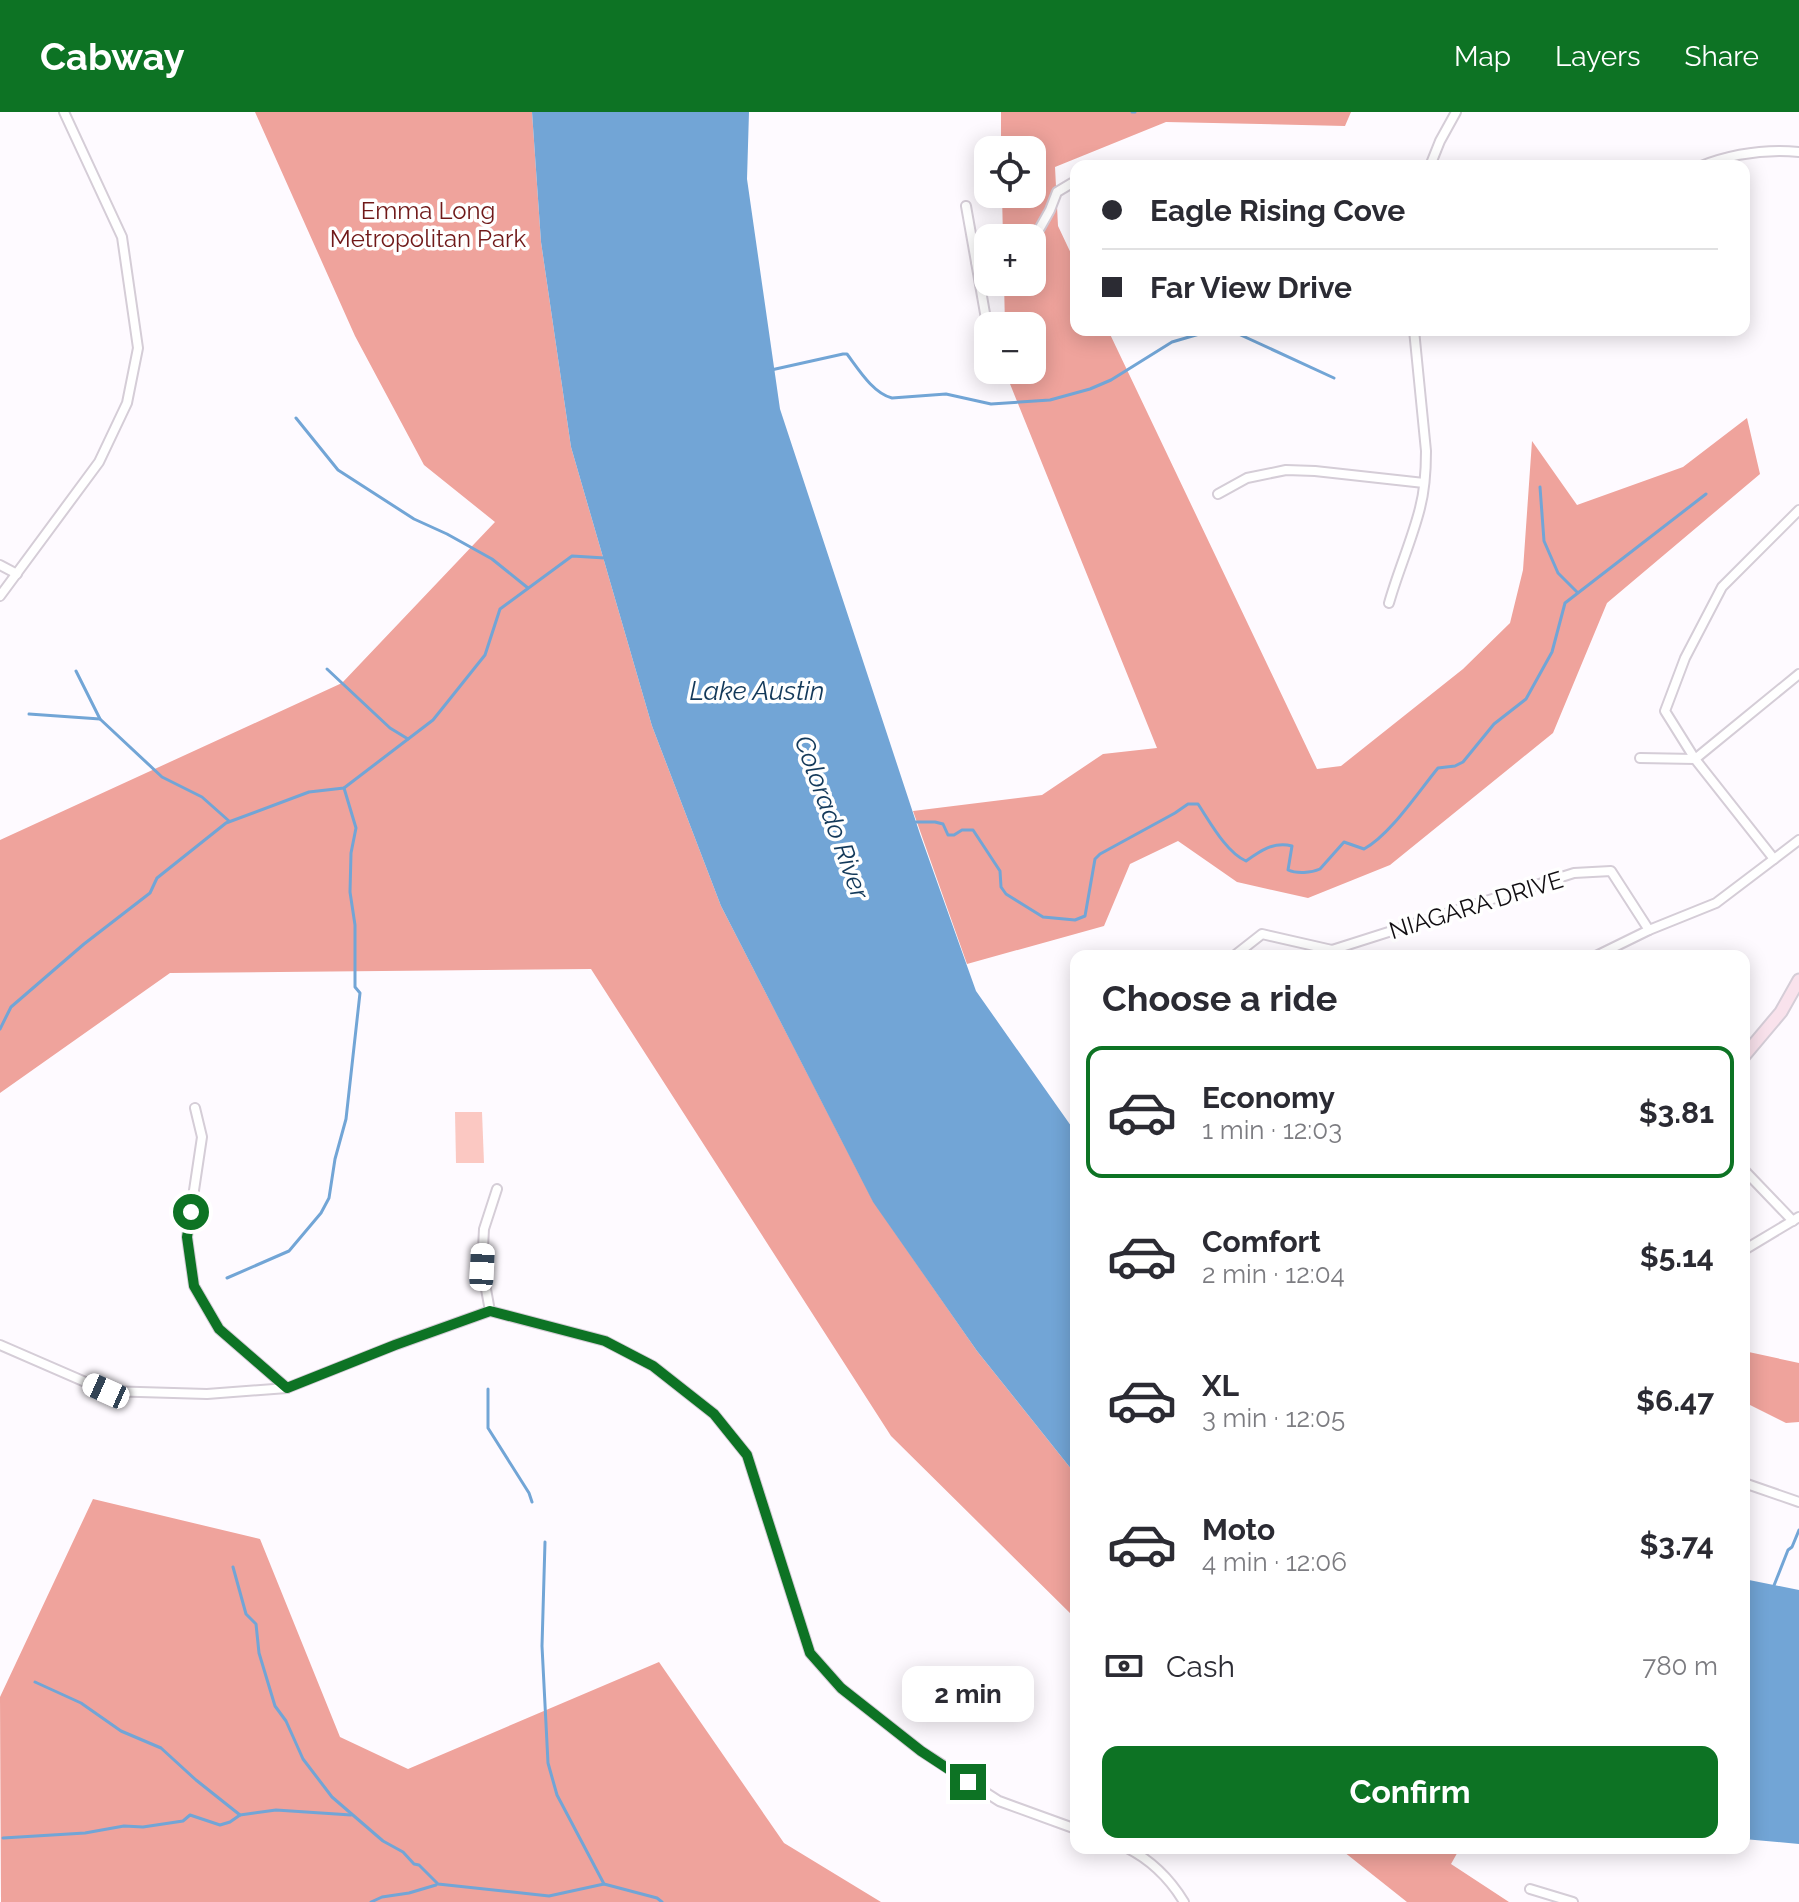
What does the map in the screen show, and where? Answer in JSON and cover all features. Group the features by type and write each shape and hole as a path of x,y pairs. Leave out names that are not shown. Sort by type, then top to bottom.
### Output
{"street":[{"path":"0,596 99,462 127,403 138,348 122,237 64,112"},
{"path":"1432,160 1456,112"},
{"path":"1718,160 1755,153 1799,152"},
{"path":"1042,224 1057,192 1070,184"},
{"path":"966,206 974,251"},
{"path":"1389,603 1416,524 1424,483 1426,451 1415,336"},
{"path":"1218,494 1247,478 1286,470 1424,483"},
{"path":"1774,859 1695,759 1665,711 1685,658 1722,587 1797,515"},
{"path":"0,565 17,574"},
{"path":"1640,758 1695,759 1799,674"},
{"path":"1608,950 1716,903 1799,840"},
{"name":"NIAGARA DRIVE","path":"1245,950 1262,934 1332,950 1574,873 1611,871 1649,930"},
{"path":"1750,1049 1781,1012 1799,980"},
{"path":"195,1108 202,1137 187,1237 194,1286 219,1329 287,1388"},
{"path":"1750,1176 1796,1219 1750,1246"},
{"path":"490,1311 482,1267 484,1229 497,1189"},
{"path":"0,1345 106,1391 207,1394 287,1388 490,1311 605,1341 653,1366 714,1414 747,1455 810,1653 841,1688 921,1751 992,1797 1070,1827"},
{"path":"1750,1485 1799,1502"},
{"path":"1136,1854 1157,1868 1184,1902"},
{"path":"1530,1889 1573,1902"}],"shaded area":[{"path":"455,1112 482,1112 484,1163 456,1163"}],"green space":[{"name":"Emma Long Metropolitan Park","path":"255,112 532,112 541,242 571,447 652,726 721,906 873,1201 977,1351 1070,1467 1070,1613 891,1436 591,969 170,973 0,1093 0,840 342,683 495,522 424,465 355,336"},
{"path":"1001,112 1351,112 1345,126 1166,122 1055,167 1058,226 1070,251 1070,336 1111,336 1317,769 1341,766 1463,669 1510,623 1523,570 1532,441 1577,505 1683,467 1747,418 1760,474 1607,603 1553,733 1390,865 1308,898 1237,882 1178,841 1130,864 1104,926 967,964 913,811 1042,795 1103,754 1157,748 1010,384 1046,384 1046,312 1005,312 1004,296 1046,296 1046,224 1003,224 1002,208 1046,208 1046,136 1001,136"},
{"path":"1750,1352 1799,1363 1799,1422 1786,1423 1750,1405"},
{"path":"93,1499 260,1539 340,1737 408,1769 659,1662 784,1843 881,1902 1,1902 0,1697"},
{"path":"1347,1854 1457,1854 1451,1864 1509,1902 1407,1902"}],"water":[{"name":"Lake Austin","path":"532,112 749,112 747,179 780,409 920,834 976,991 1070,1124 1070,1467 977,1351 873,1202 721,906 652,726 571,447 541,242"},
{"path":"1750,1580 1799,1590 1799,1844 1750,1840"}],"waterway":[{"path":"771,370 847,354 873,386 892,398 946,394 991,404 1050,400 1111,380 1172,342 1192,336"},
{"path":"1243,336 1334,378"},
{"path":"296,418 338,470 414,519 492,559 528,588"},
{"path":"1540,487 1544,541 1558,573 1577,592"},
{"path":"916,822 943,824 948,835 973,830 1000,871 1001,887 1006,894 1043,917 1075,920 1085,916 1095,859 1188,804 1198,804 1225,844 1246,861 1268,848 1285,845 1292,846 1288,870 1304,872 1320,869 1344,842 1364,849 1374,842 1394,823 1438,768 1463,762 1494,724 1526,699 1552,652 1565,603 1706,494"},
{"path":"0,1029 11,1007 84,944 150,893 157,878 226,823 309,792 344,788 433,720 485,655 500,609 572,556 605,558"},
{"path":"327,669 390,728 408,739"},
{"path":"76,671 100,719 162,777 202,797 229,821"},
{"path":"29,714 100,719"},
{"path":"227,1278 289,1251 321,1213 329,1198 346,1119 360,993 355,987 355,925 350,892 351,853 356,828 344,788"},
{"path":"488,1389 488,1428 532,1502"},
{"path":"1773,1588 1799,1530"},
{"path":"545,1542 542,1646 548,1763 557,1795 604,1884 662,1902"},
{"path":"233,1567 246,1614 256,1624 259,1653 275,1706 286,1721 303,1759 332,1797 383,1841 403,1852 438,1884 549,1896 604,1884"},
{"path":"35,1682 81,1703 121,1731 161,1748 240,1815"},
{"path":"3,1838 85,1833 124,1826 143,1827 183,1821 190,1815 220,1825 240,1815 276,1810 351,1815"},
{"path":"371,1902 436,1885"}],"route":[{"path":"191,1212 187,1237 194,1286 219,1329 287,1388 490,1311 605,1341 653,1366 714,1414 747,1455 810,1653 841,1688 921,1751 968,1782"}],"water label":[{"name":"Colorado River","path":"832,817"}]}
